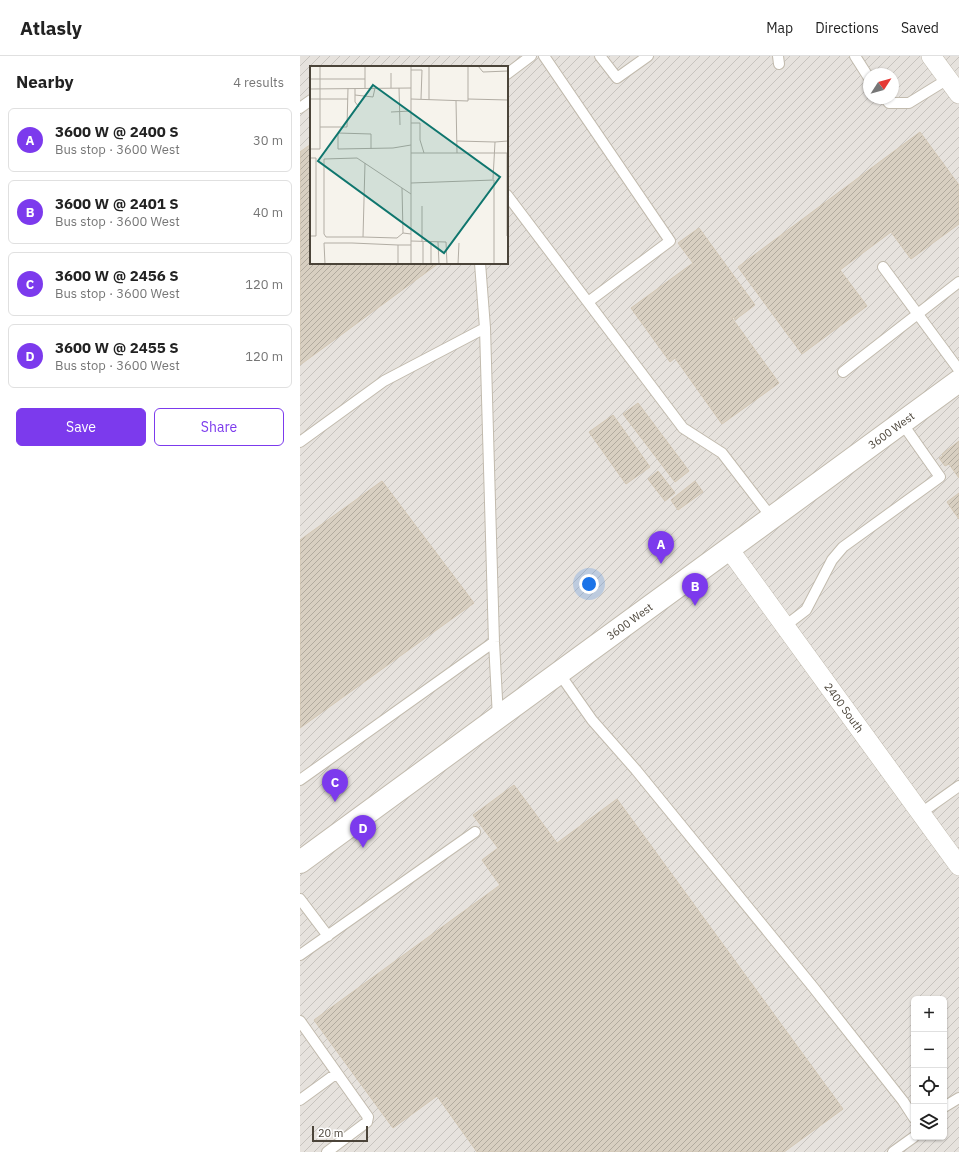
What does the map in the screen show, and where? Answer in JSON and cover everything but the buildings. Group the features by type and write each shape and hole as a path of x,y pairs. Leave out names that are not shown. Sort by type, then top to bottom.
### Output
{"street":[{"path":"931,56 959,94"},
{"name":"3600 West","path":"300,862 959,381"},
{"name":"2400 South","path":"729,549 959,866"}],"lane":[{"path":"508,73 531,56"},
{"path":"544,56 670,241 588,302"},
{"path":"600,56 617,78 648,56"},
{"path":"855,56 863,69"},
{"path":"899,103 909,103 948,79"},
{"path":"300,108 310,101"},
{"path":"508,196 683,428 722,453 772,518"},
{"path":"480,264 485,328 494,642 498,718"},
{"path":"883,267 959,370"},
{"path":"843,372 959,282"},
{"path":"300,442 384,380 485,328"},
{"path":"785,626 806,610 832,560 843,547 940,477 902,423"},
{"path":"300,780 494,642"},
{"path":"559,673 592,720 636,770 798,968 903,1101 911,1113"},
{"path":"921,814 959,786"},
{"path":"300,955 475,832"},
{"path":"300,899 328,936"},
{"path":"300,1021 303,1033 336,1073 368,1117 367,1122 327,1152"},
{"path":"300,1100 336,1073"},
{"path":"947,1105 959,1098"},
{"path":"893,1152 911,1139"}],"shaded area":[{"path":"300,56 959,56 959,1152 300,1152"}],"place":[{"name":"3600 W @ 2400 S","path":"661,564"},
{"name":"3600 W @ 2401 S","path":"695,606"},
{"name":"3600 W @ 2456 S","path":"335,802"},
{"name":"3600 W @ 2455 S","path":"363,848"}]}
